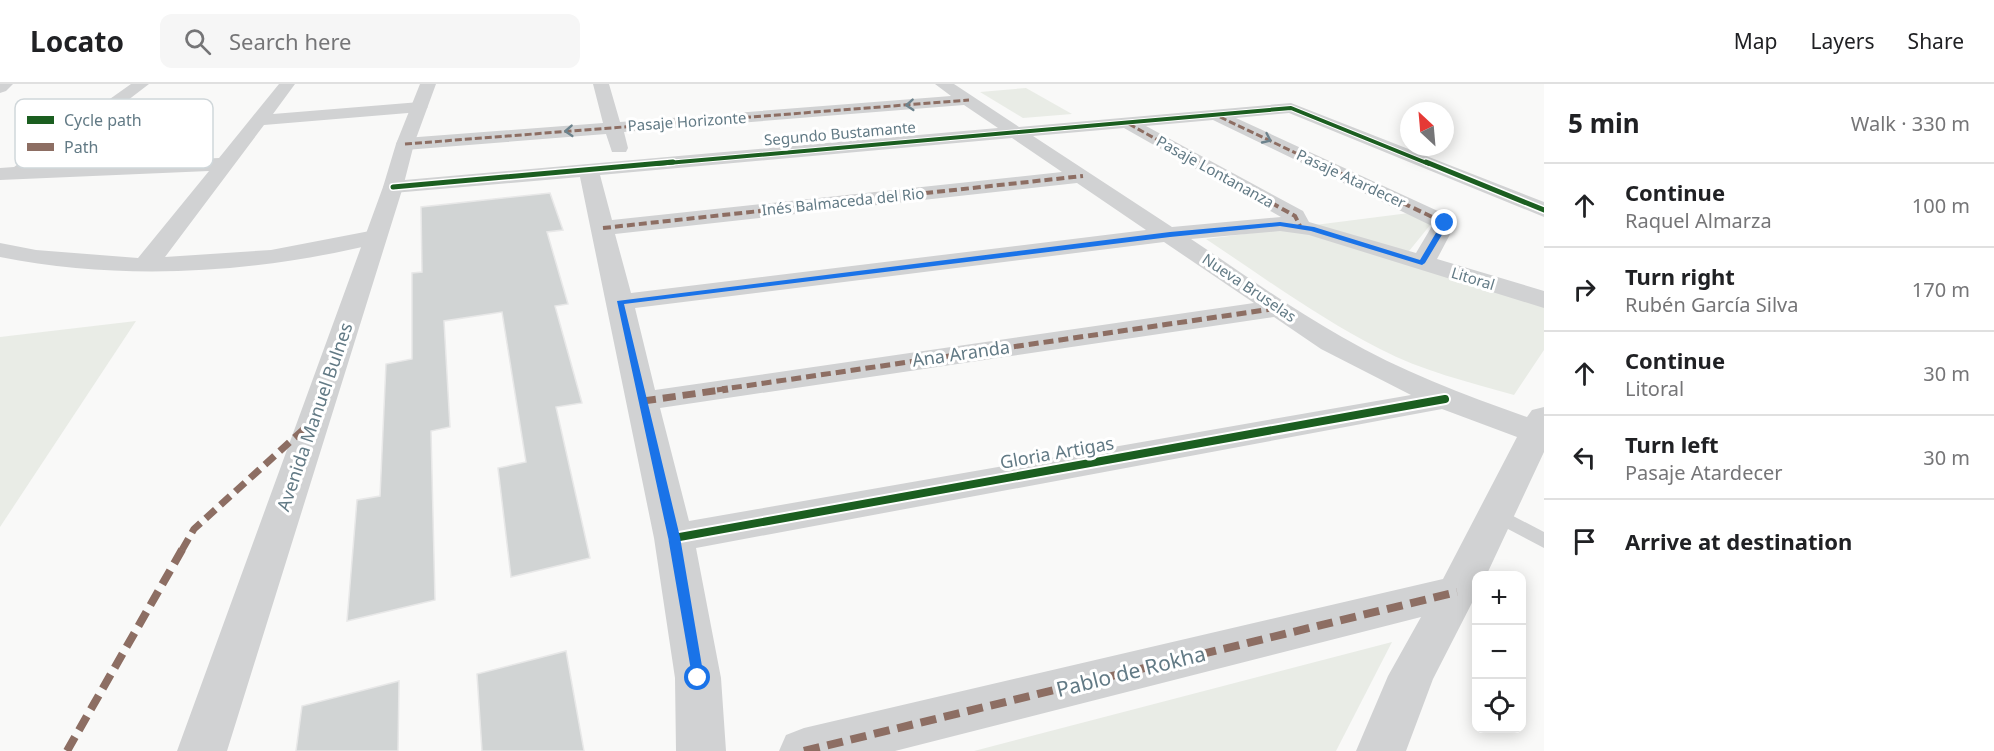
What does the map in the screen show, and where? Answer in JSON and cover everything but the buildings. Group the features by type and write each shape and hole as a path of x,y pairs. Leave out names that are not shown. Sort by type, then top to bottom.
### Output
{"street":[{"path":"0,88 5,84"},
{"path":"121,99 141,84"},
{"path":"145,266 287,84"},
{"name":"Avenida Manuel Bulnes","path":"202,751 393,187 405,144 428,84"},
{"path":"601,84 625,167"},
{"name":"Nueva Bruselas","path":"943,84 1322,337 1364,362 1445,399 1542,428"},
{"name":"Pasaje Horizonte","path":"405,144 969,100"},
{"path":"259,120 420,107"},
{"name":"Segundo Bustamante","path":"393,187 1291,108 1544,210"},
{"name":"Pasaje Atardecer","path":"1214,115 1445,223 1422,263"},
{"name":"Pasaje Lontananza","path":"1126,122 1295,216 1300,226"},
{"path":"213,165 226,164"},
{"path":"21,172 26,168"},
{"path":"0,174 124,168"},
{"path":"589,170 674,537 698,678 701,751"},
{"name":"Inés Balmaceda del Rio","path":"603,228 1083,176"},
{"path":"620,302 1170,234 1280,224 1300,226"},
{"name":"Litoral","path":"1300,226 1544,300"},
{"path":"0,250 36,257 145,266 272,257 375,237"},
{"name":"Ana Aranda","path":"643,401 1279,308"},
{"name":"Gloria Artigas","path":"674,537 1445,399"},
{"path":"1380,751 1411,676 1542,428"},
{"name":"Pablo de Rokha","path":"804,751 1457,592"}],"lane":[{"path":"1496,514 1544,541"}],"shaded area":[{"path":"1026,88 1072,114 1023,118 980,92"},
{"path":"1409,213 1431,224 1401,261 1544,305 1544,350 1514,395 1429,370 1380,349 1313,311 1206,239"},
{"path":"136,321 0,527 0,337"},
{"path":"1392,642 1336,751 974,751"}],"marked path":[{"path":"405,144 969,100"},
{"path":"1220,117 1445,223 1422,263"},
{"path":"1129,124 1295,216 1300,226"},
{"path":"603,228 1083,176"},
{"path":"643,401 1279,308"},
{"path":"67,751 194,529 314,420"},
{"path":"804,751 1457,592"}],"cycle path":[{"path":"393,187 1291,108 1544,210"},
{"path":"674,538 1445,399"}],"route":[{"path":"698,678 674,537 620,302 1170,234 1280,224 1312,229 1422,263 1445,223"}]}
